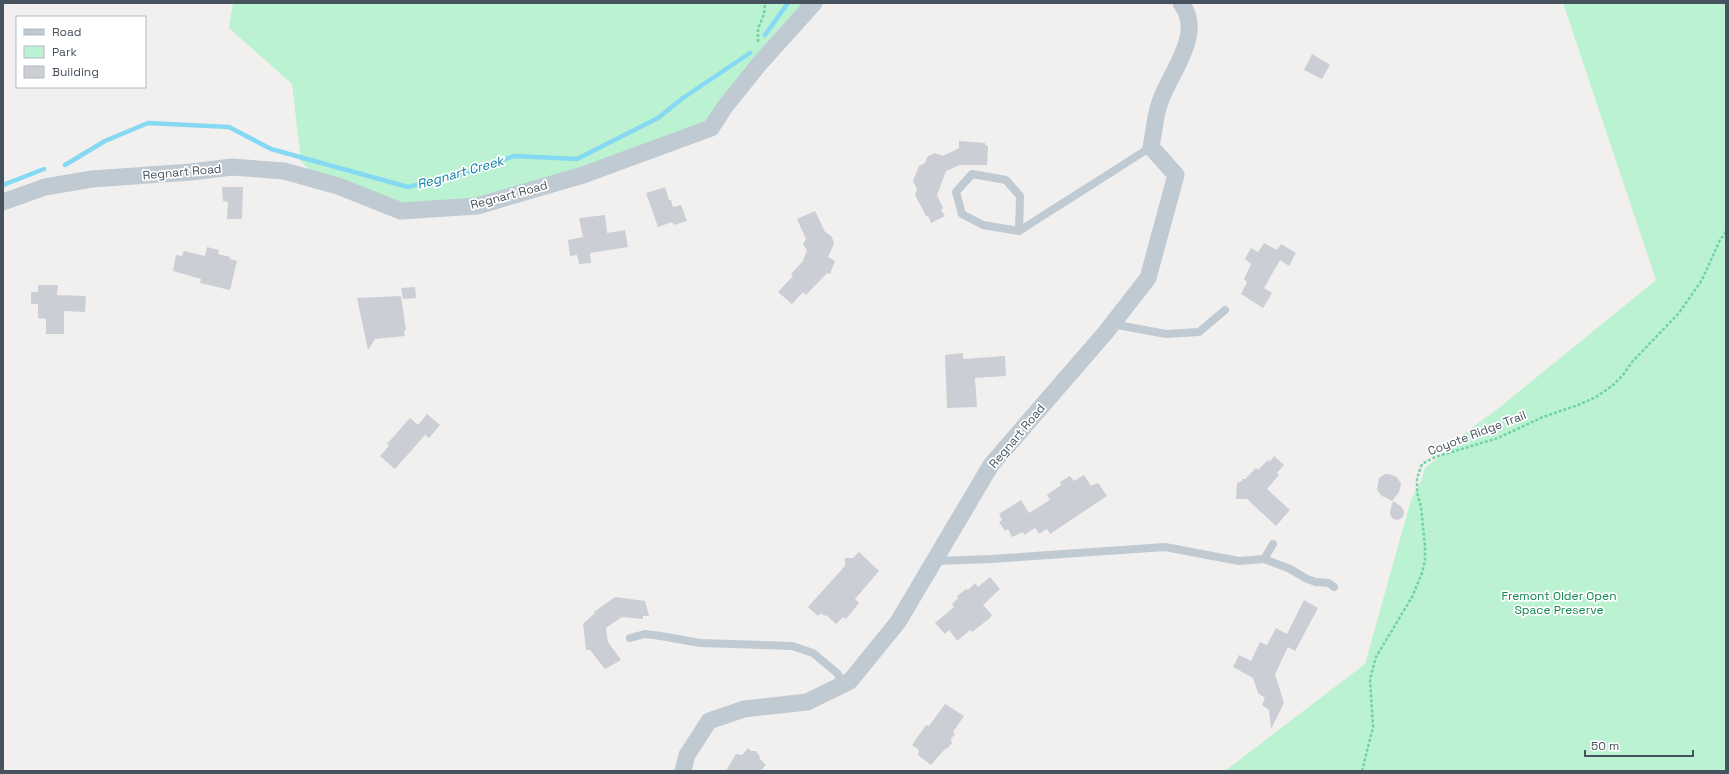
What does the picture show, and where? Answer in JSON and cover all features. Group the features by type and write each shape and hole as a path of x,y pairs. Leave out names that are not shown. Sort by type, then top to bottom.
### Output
{"street":[{"name":"Regnart Road","path":"3,202 45,187 92,178 191,172 232,167 284,171 338,186 401,211 477,206 583,175 711,128 724,108 760,63 814,3"},
{"path":"1151,147 1159,102 1176,70 1186,45 1189,29 1187,11 1181,3"},
{"name":"Regnart Road","path":"683,771 687,755 709,720 744,709 807,702 850,681 898,622 991,465 1112,324 1148,278 1176,175 1151,147"}],"lane":[{"path":"1019,231 1020,196 1006,180 972,174 956,192 962,214 983,225 1019,231 1151,147"},
{"path":"1112,324 1166,334 1199,332 1225,310"},
{"path":"1264,559 1273,544"},
{"path":"934,561 991,559 1165,547 1239,560 1264,559 1290,569 1307,579 1316,582 1329,583 1334,587"},
{"path":"630,638 644,634 668,637 700,644 792,646 813,653 837,673 844,684"}],"path":[{"path":"758,46 758,29 764,14 766,3"},
{"name":"Coyote Ridge Trail","path":"1362,771 1373,726 1370,679 1376,657 1412,597 1422,574 1425,546 1421,507 1417,492 1417,478 1422,464 1435,457 1498,438 1543,417 1596,398 1612,386 1623,375 1632,362 1679,313 1702,280 1720,240 1726,232"}],"green space":[{"path":"233,3 819,3 698,140 589,180 400,215 333,189 301,162 292,84 229,28"},
{"name":"Fremont Older Open Space Preserve","path":"1563,3 1726,3 1726,771 1225,771 1365,664 1411,500 1421,481 1425,468 1458,441 1457,439 1500,407 1656,280"}],"building":[{"path":"1312,54 1330,65 1322,79 1304,70"},
{"path":"959,141 985,143 985,145 988,146 987,165 960,165 946,171 937,195 943,208 941,210 945,216 931,223 915,195 917,189 913,181 919,166 925,163 927,157 935,153 943,156 959,148"},
{"path":"222,187 243,187 242,219 227,219 228,202 223,201"},
{"path":"665,187 673,207 681,205 687,221 674,225 672,222 658,227 646,193"},
{"path":"815,211 825,232 831,236 833,240 834,244 828,257 835,261 830,274 827,273 806,295 803,292 792,304 778,292 793,276 791,274 803,261 807,250 803,244 806,239 797,219"},
{"path":"605,215 607,233 625,230 628,247 590,253 591,263 579,264 577,255 570,256 568,240 583,237 579,218"},
{"path":"1264,243 1277,250 1281,244 1296,253 1289,266 1280,260 1264,288 1272,293 1263,308 1241,294 1247,282 1244,279 1251,264 1245,259 1251,248 1258,252"},
{"path":"207,247 219,250 218,254 230,257 230,259 237,261 230,290 200,283 201,279 173,271 176,255 182,256 184,251 205,256"},
{"path":"38,285 58,285 57,295 86,296 85,312 64,311 64,334 46,334 46,319 38,318 38,304 31,304 31,292 38,292"},
{"path":"415,287 416,298 403,299 401,288"},
{"path":"401,296 406,330 404,331 405,336 375,339 368,350 357,298"},
{"path":"963,353 963,359 1005,356 1006,376 975,378 977,407 947,408 945,355"},
{"path":"427,414 440,425 429,438 425,435 395,469 380,456 389,446 387,444 410,418 418,425"},
{"path":"1274,456 1284,465 1277,473 1279,475 1267,489 1290,510 1276,526 1247,499 1236,499 1237,483 1242,481 1242,479 1245,479 1256,468 1258,470 1268,460 1270,462"},
{"path":"1385,474 1397,477 1401,484 1399,492 1392,501 1382,496 1377,490 1379,478"},
{"path":"1084,475 1091,486 1098,483 1107,496 1050,534 1047,529 1039,534 1035,528 1024,535 1023,532 1012,537 1008,529 1005,531 999,522 1002,520 999,514 1021,500 1029,513 1050,500 1047,495 1061,485 1060,482 1070,476 1074,481"},
{"path":"1393,501 1402,507 1404,512 1403,517 1398,520 1393,519 1390,515"},
{"path":"859,552 879,571 855,599 859,603 846,619 843,617 836,624 826,615 824,616 821,613 818,616 808,607 845,566 845,558 853,558"},
{"path":"990,577 1000,589 983,605 992,615 990,618 972,632 970,630 957,641 949,630 945,634 935,623 954,607 952,604 958,598 957,596 966,589 968,590 975,583 978,587"},
{"path":"615,597 645,601 649,616 643,616 643,619 622,617 606,628 608,642 621,660 605,669 590,650 586,650 583,624 595,613 594,612"},
{"path":"1304,600 1318,608 1295,651 1288,647 1275,674 1284,703 1271,729 1269,710 1262,705 1265,698 1258,693 1253,678 1233,667 1239,655 1251,661 1260,642 1267,645 1276,628 1287,634"},
{"path":"945,704 964,716 953,732 955,734 951,739 952,743 931,765 918,755 919,750 912,745 926,725 929,726"},
{"path":"748,748 751,751 756,751 760,759 766,765 760,771 726,771 736,754 742,755"}],"waterway":[{"name":"Regnart Creek","path":"765,35 788,3"},
{"name":"Regnart Creek","path":"65,165 105,141 148,123 229,127 271,149 408,187 453,177 514,156 577,159 658,118 683,98 750,53"},
{"name":"Regnart Creek","path":"3,185 44,169"}]}
